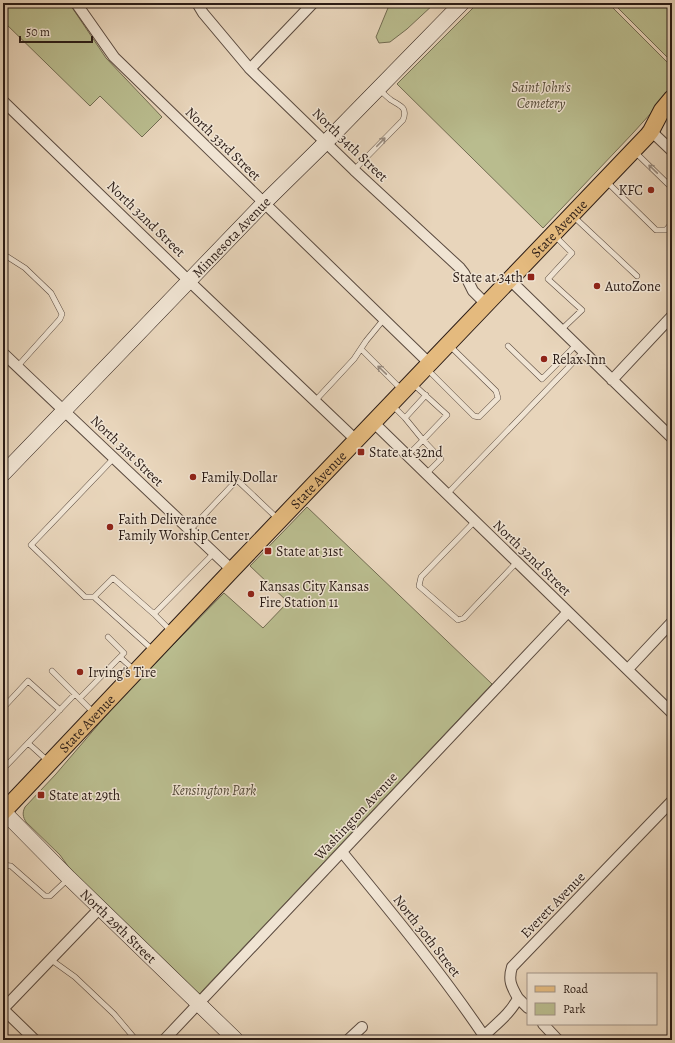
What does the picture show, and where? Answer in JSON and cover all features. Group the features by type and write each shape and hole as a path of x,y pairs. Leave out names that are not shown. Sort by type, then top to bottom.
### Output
{"main road":[{"name":"Minnesota Avenue","path":"3,474 264,203 462,3"},
{"name":"State Avenue","path":"3,811 373,422 606,180 651,131 662,110 672,98"},
{"name":"State Avenue","path":"651,131 672,117"},
{"name":"North 29th Street","path":"3,811 69,878 236,1040"}],"street":[{"name":"North 33rd Street","path":"76,3 114,57 384,319 428,366"},
{"name":"North 34th Street","path":"197,3 203,13 250,69 354,170 460,268 473,291 486,304"},
{"path":"250,69 313,3"},
{"name":"North 32nd Street","path":"3,101 356,440"},
{"path":"651,131 672,151"},
{"path":"510,280 672,438"},
{"path":"612,380 672,316"},
{"name":"North 31st Street","path":"3,353 232,570"},
{"name":"North 32nd Street","path":"373,422 672,713"},
{"name":"Washington Avenue","path":"164,1040 568,612"},
{"path":"628,669 672,622"},
{"name":"Everett Avenue","path":"518,998 511,987 509,975 512,967 672,801"},
{"name":"North 30th Street","path":"342,852 458,998 485,1038"},
{"path":"35,1040 3,1009 100,908"},
{"path":"485,1038 514,1005 518,998 527,1007"},
{"path":"544,1025 558,1040"},
{"path":"348,1040 362,1027"}],"lane":[{"path":"354,170 403,120 405,115 405,111 400,105 390,99 378,88"},
{"path":"634,150 672,188"},
{"path":"606,180 656,230 666,230 672,223"},
{"path":"572,215 636,276"},
{"path":"553,235 572,253 548,279 582,310 561,330"},
{"path":"3,254 25,268 51,293 62,314 60,319 18,367"},
{"path":"315,401 354,359 384,319"},
{"path":"428,366 474,416 480,417 498,398 496,391 448,344"},
{"path":"508,346 542,379 580,348"},
{"path":"447,494 580,348"},
{"path":"361,349 408,386 426,395 447,415 433,426 423,440 408,456"},
{"path":"405,418 426,395"},
{"path":"391,404 441,459 426,474"},
{"path":"414,408 420,413"},
{"path":"114,458 31,545 85,597 94,597 155,651"},
{"path":"190,530 237,480 279,521"},
{"path":"475,522 421,577 419,586 458,620 464,618 517,562"},
{"path":"154,614 214,553"},
{"path":"94,597 113,578 154,614 172,633"},
{"path":"80,698 124,653 108,637"},
{"path":"120,657 136,672"},
{"path":"52,671 96,714"},
{"path":"3,708 28,681 60,710"},
{"path":"3,764 6,766 75,694"},
{"path":"28,743 49,763"},
{"path":"3,865 11,866 45,896 50,896 69,878"},
{"path":"50,959 75,977 114,1014 136,1040"}],"green space":[{"path":"3,3 69,3 106,58 162,117 142,137 100,96 90,106 3,21"},
{"path":"390,3 435,3 407,29 390,42 379,43 376,37"},
{"name":"Saint John's Cemetery","path":"478,3 608,3 672,67 672,90 543,228 397,84"},
{"path":"613,3 672,3 672,62"},
{"name":"Kensington Park","path":"307,507 492,684 200,994 196,993 78,880 60,855 26,822 23,811 121,698 224,593 263,628 288,602 250,566"}],"place":[{"name":"KFC","path":"651,190"},
{"name":"State at 34th","path":"531,277"},
{"name":"AutoZone","path":"597,286"},
{"name":"Relax Inn","path":"544,359"},
{"name":"State at 32nd","path":"361,452"},
{"name":"Family Dollar","path":"193,477"},
{"name":"Faith Deliverance Family Worship Center","path":"110,527"},
{"name":"State at 31st","path":"268,551"},
{"name":"Kansas City Kansas Fire Station 11","path":"251,594"},
{"name":"Irving's Tire","path":"80,672"},
{"name":"State at 29th","path":"41,795"}]}
